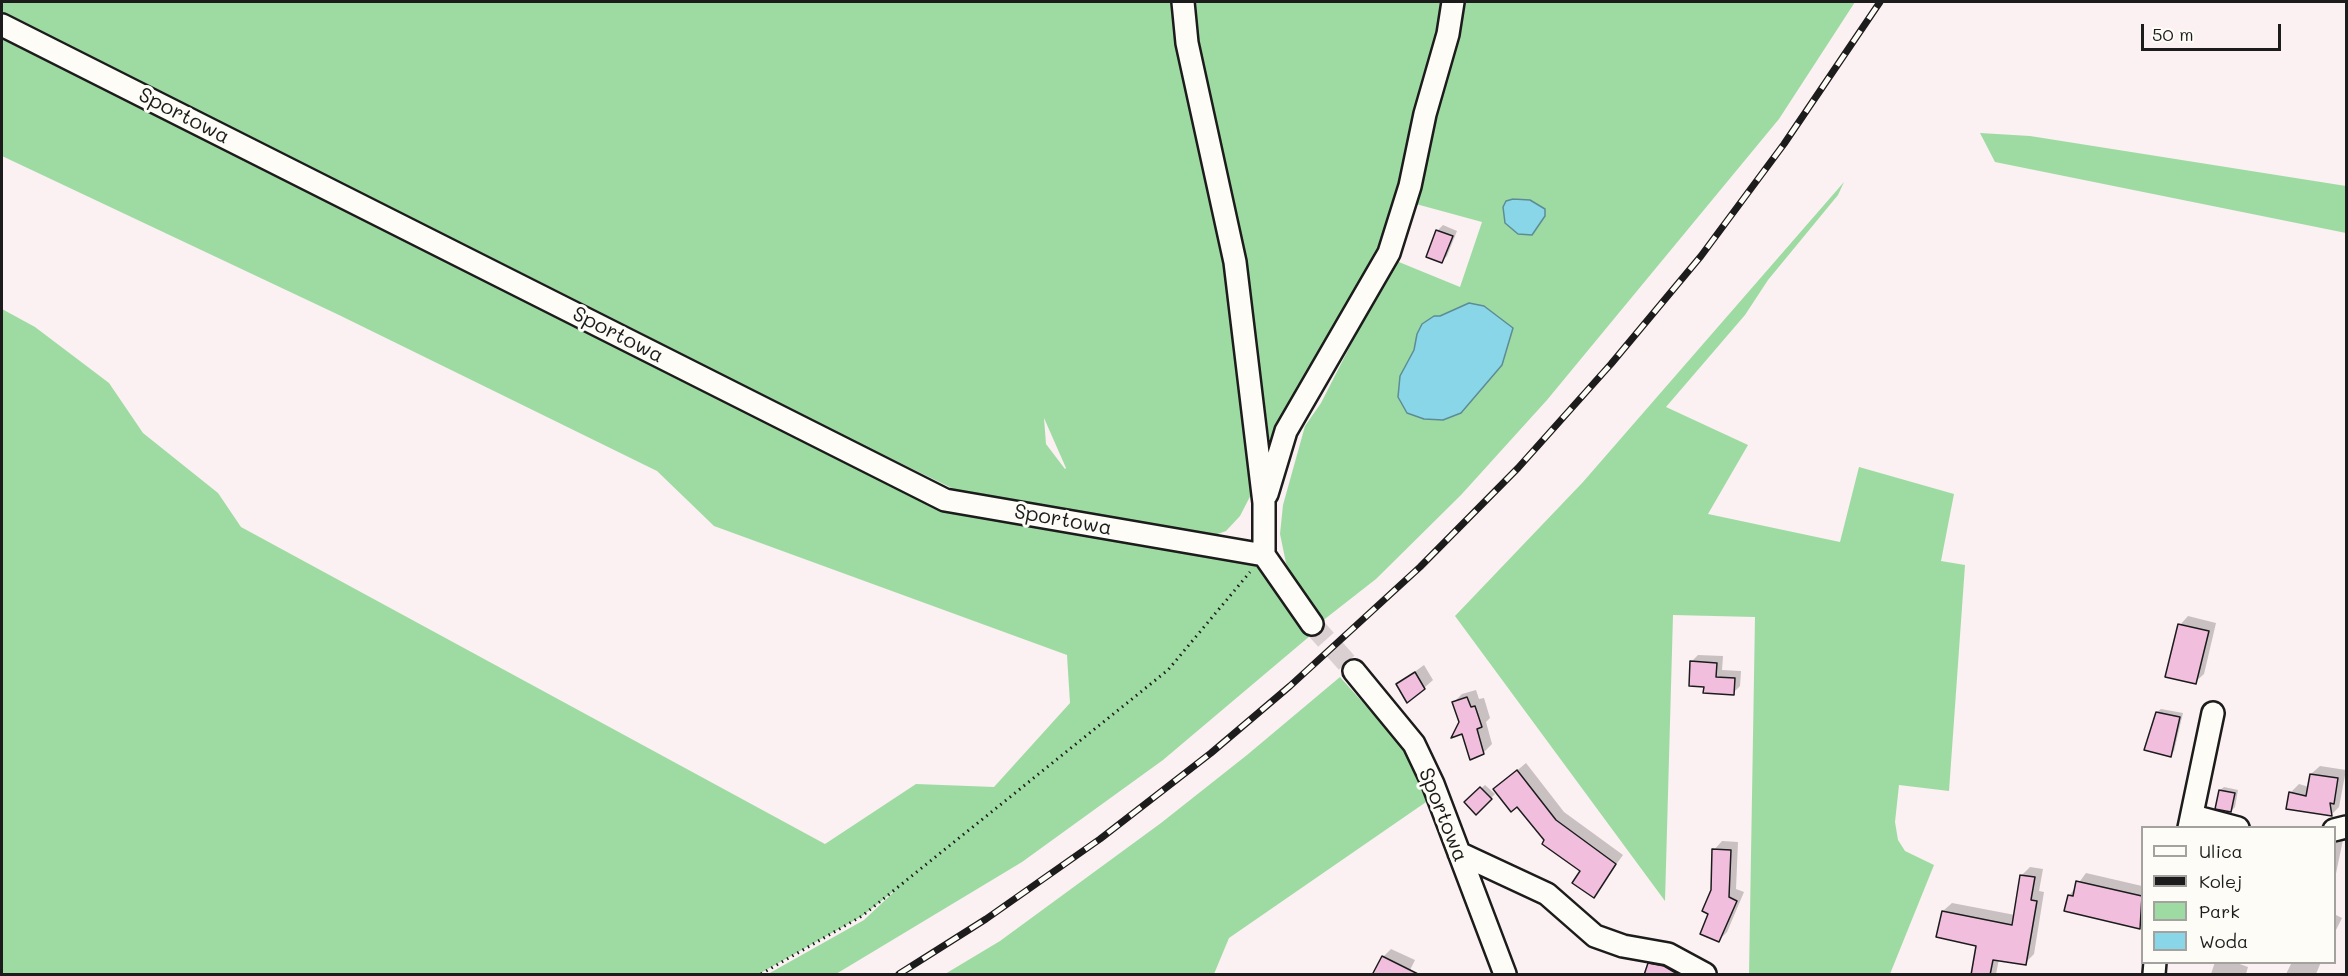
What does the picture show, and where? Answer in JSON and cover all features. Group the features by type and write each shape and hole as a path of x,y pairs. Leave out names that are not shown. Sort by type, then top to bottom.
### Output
{"street":[{"path":"1183,2 1187,42 1235,262 1264,503 1263,555 1312,624"},
{"path":"1264,503 1286,431 1389,253 1410,186 1425,114 1448,34 1453,2"},
{"name":"Sportowa","path":"2,25 945,500 1263,555"},
{"name":"Sportowa","path":"1354,671 1414,744 1433,784 1505,975"},
{"path":"2213,713 2191,822 2222,826"},
{"path":"1459,853 1547,894 1595,936 1623,946 1668,954 1705,975"}],"path":[{"path":"761,975 862,916 1168,670 1263,555"}],"green space":[{"path":"2,2 1176,2 1230,270 1258,481 1240,516 1226,531 1209,537 962,493 706,369 642,333 2,12","holes":["1044,418 1066,468 1046,444"]},
{"path":"1193,2 1447,2 1388,233 1271,452 1250,295 1195,24"},
{"path":"1460,2 1855,2 1779,119 1547,400 1461,495 1376,579 1321,622 1294,585 1286,563 1280,534 1283,505 1305,426 1321,403 1394,260 1460,287 1482,222 1416,204 1455,43"},
{"path":"2,32 945,500 1264,555 1317,630 1163,760 1022,862 836,974 768,974 864,920 898,888 862,916 759,974 2,974 2,309 35,327 109,383 143,433 218,493 241,527 825,844 916,784 994,787 1070,703 1067,655 714,526 657,471 339,315 2,156"},
{"path":"1980,133 2030,136 2346,186 2346,233 1995,162"},
{"path":"1844,182 1838,195 1768,280 1745,315 1666,407 1748,445 1708,514 1840,542 1859,467 1954,494 1941,561 1965,565 1949,791 1899,785 1895,822 1898,840 1905,851 1934,865 1890,974 1749,974 1755,617 1673,615 1665,901 1455,616 1583,482"},
{"path":"1340,677 1408,753 1429,800 1229,938 1214,974 945,974 1000,941 1161,823"}],"water":[{"path":"1530,200 1545,209 1545,216 1532,235 1518,234 1505,223 1503,207 1506,201"},
{"path":"1469,303 1484,306 1513,328 1502,365 1461,413 1443,420 1424,419 1407,413 1398,397 1400,376 1414,350 1417,334 1422,324 1434,316 1440,316"}],"building":[{"path":"1436,230 1453,236 1442,263 1426,257"},
{"path":"2178,624 2209,631 2196,684 2165,677"},
{"path":"1690,661 1717,663 1716,677 1735,678 1734,695 1703,693 1704,687 1689,686"},
{"path":"1415,672 1425,689 1407,703 1396,684"},
{"path":"1467,697 1471,707 1475,706 1482,727 1477,729 1484,754 1470,760 1462,734 1451,738 1459,722 1452,702"},
{"path":"2156,712 2180,717 2171,757 2144,750"},
{"path":"1517,770 1556,820 1616,864 1594,898 1572,883 1580,871 1542,844 1544,840 1517,807 1511,812 1493,789"},
{"path":"2310,774 2338,778 2334,804 2330,803 2332,816 2286,809 2289,792 2306,796"},
{"path":"1480,787 1492,799 1476,815 1464,802"},
{"path":"2219,790 2235,793 2231,812 2215,809"},
{"path":"1712,849 1731,850 1729,897 1737,901 1719,942 1700,934 1708,914 1702,911 1711,890"},
{"path":"2020,875 2035,877 2031,900 2037,901 2026,965 1993,960 1990,975 1971,975 1976,946 1936,937 1942,911 2012,925"},
{"path":"2076,881 2141,896 2140,929 2064,911 2068,895 2073,896"},
{"path":"1382,956 1420,975 1372,975"},
{"path":"1648,963 1664,966 1679,975 1644,975"}],"tunnel":[{"path":"1312,624 1354,671"}],"railway":[{"path":"899,974 986,919 1100,839 1211,753 1290,686 1420,567 1518,468 1611,364 1701,256 1784,144 1880,2"}]}
